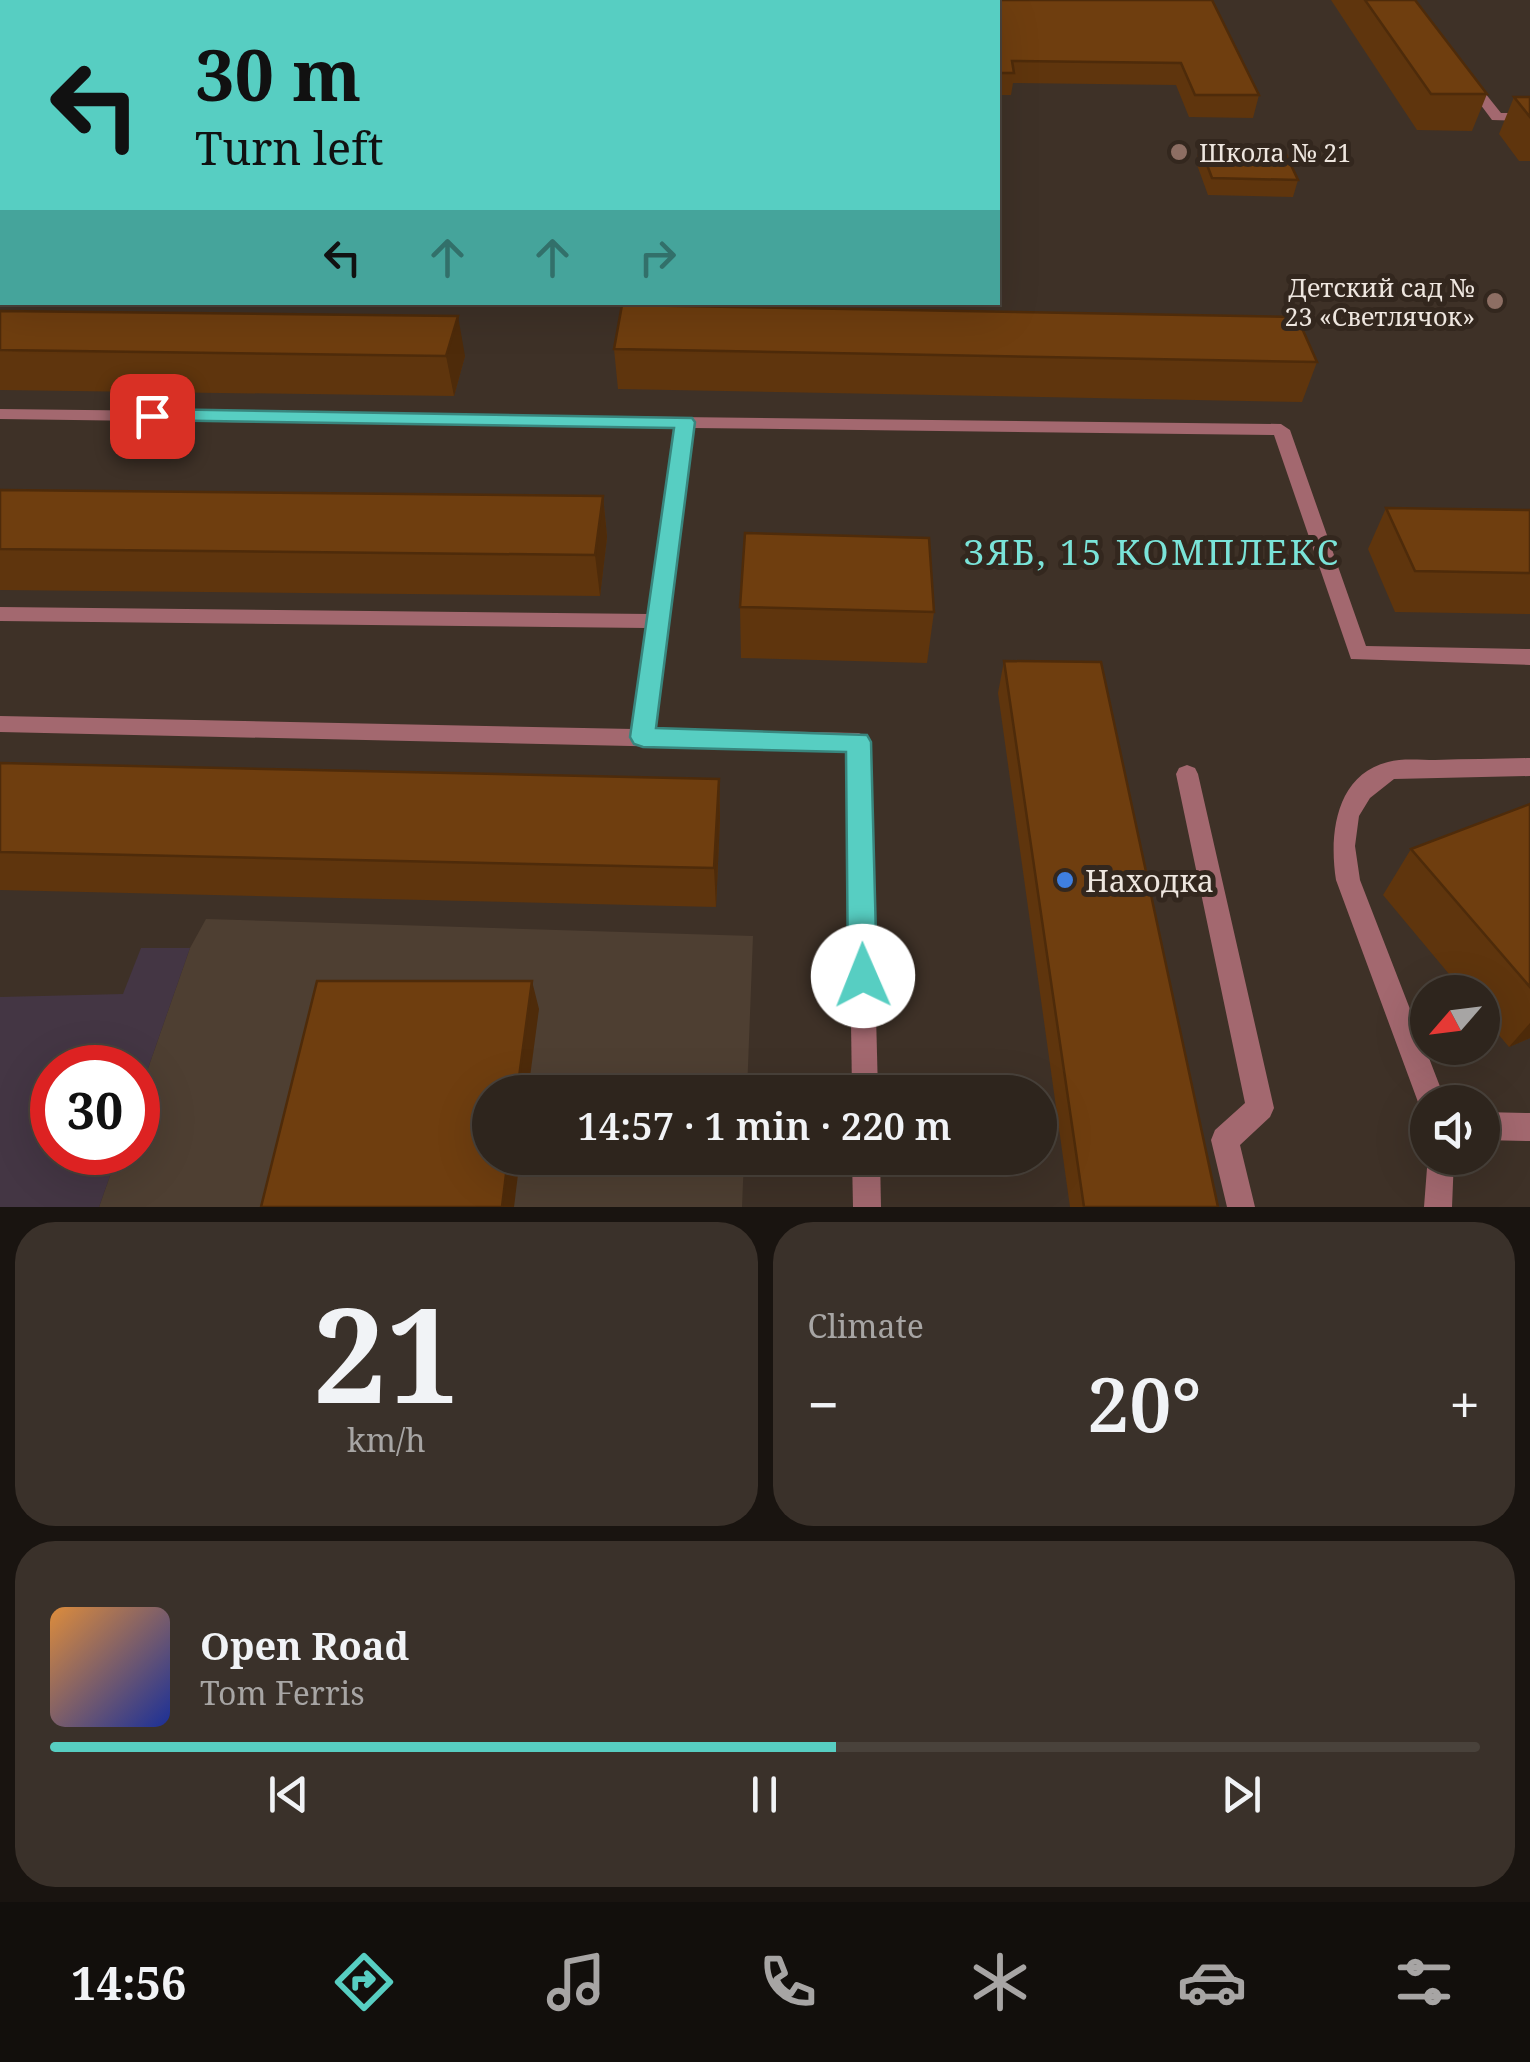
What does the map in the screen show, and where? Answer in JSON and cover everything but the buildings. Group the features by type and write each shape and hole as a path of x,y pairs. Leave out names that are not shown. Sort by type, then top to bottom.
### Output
{"street":[{"path":"1462,72 1498,117 1530,117"},
{"path":"0,414 1281,430 1358,654 1530,657"},
{"path":"643,737 685,422"},
{"path":"0,614 658,621"},
{"path":"0,724 858,742 865,1075"},
{"path":"1426,1085 1348,880 1340,843 1349,810 1373,779 1390,770 1530,767"},
{"path":"1187,774 1260,1108 1225,1140 1242,1207"},
{"path":"1500,1126 1530,1127"},
{"path":"866,1175 867,1207"},
{"path":"1438,1207 1439,1175"}],"shaded area":[{"path":"206,919 753,936 748,1075 472,1075 472,1175 743,1175 742,1207 99,1207 110,1175 160,1175 160,1045 156,1045 190,948"},
{"path":"141,948 190,948 156,1045 30,1045 30,1175 110,1175 99,1207 0,1207 0,997 123,994"}],"place":[{"name":"Школа № 21","path":"1179,152"},
{"name":"Детский сад № 23 «Светлячок»","path":"1495,301"},
{"name":"Находка","path":"1065,880"}],"district":[{"name":"ЗЯБ, 15 КОМПЛЕКС","path":"1152,551"}],"route":[{"path":"152,416 685,422 643,737 858,742 863,976"}]}
